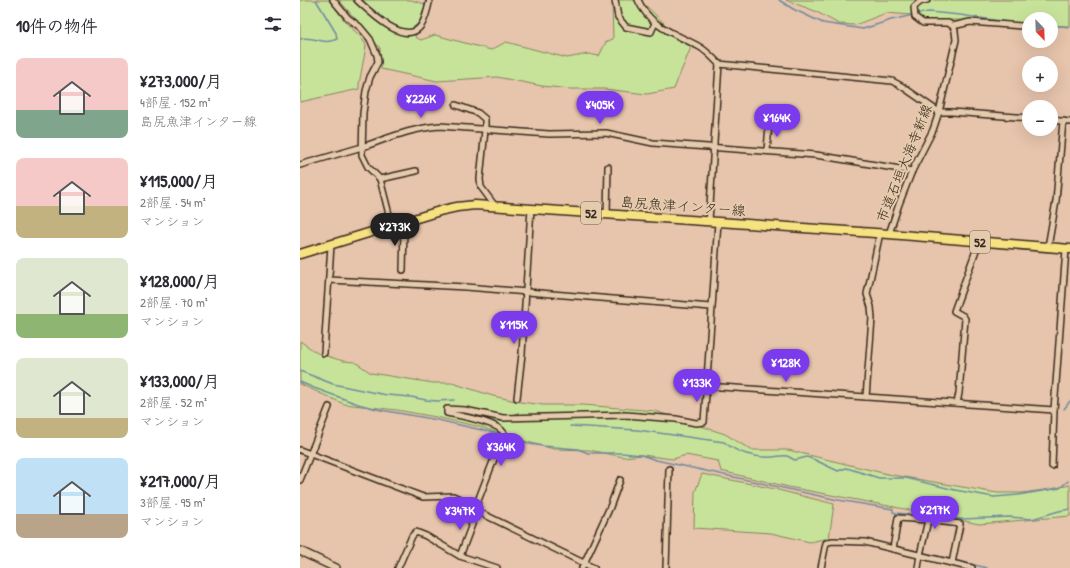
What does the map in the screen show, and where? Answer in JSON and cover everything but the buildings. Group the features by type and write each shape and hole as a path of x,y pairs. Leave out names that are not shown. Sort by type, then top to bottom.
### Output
{"main road":[{"name":"島尻魚津インター線","path":"300,254 466,205 531,208 880,233 1068,249"},
{"path":"300,551 336,568"}],"street":[{"path":"333,0 348,18 360,27 370,39 378,62 370,77 366,91 362,155 368,166 380,179 392,226"},
{"path":"357,0 396,30 408,33 420,27 430,0"},
{"path":"615,0 618,17 626,27 651,32 655,23"},
{"path":"638,0 643,10 655,23 700,47 719,64 892,81 904,87 939,112 1022,117"},
{"path":"927,0 920,2 914,7 915,17 923,23 948,23 953,26 970,22 1022,26"},
{"name":"市道石垣大海寺新線","path":"890,234 899,204 912,171 933,130 939,112 956,40 953,26"},
{"path":"709,221 719,64"},
{"path":"456,105 478,113 485,119 480,179 481,187 495,206"},
{"path":"1058,121 1070,122"},
{"path":"1048,247 1056,201 1063,121"},
{"path":"767,151 769,124"},
{"path":"300,165 363,147 397,134 424,127 460,127 549,134 606,133 653,143 816,155 912,171"},
{"path":"607,214 608,167"},
{"path":"380,179 416,171"},
{"path":"517,398 522,354 531,208"},
{"path":"460,556 476,512 476,506 504,433 502,429 482,421 447,413 447,409 464,410 503,418 626,415 676,419 696,423 704,422 718,222"},
{"path":"402,223 404,229 403,270"},
{"path":"866,397 872,318 871,307 867,294 880,233"},
{"path":"957,403 965,319 963,316 954,311 979,242"},
{"path":"324,353 331,245"},
{"path":"1052,466 1054,410 1068,249"},
{"path":"329,280 466,287 711,307"},
{"path":"706,386 1054,410"},
{"path":"300,480 329,407"},
{"path":"300,450 423,497 452,496 476,506"},
{"path":"666,568 669,469"},
{"path":"583,566 610,507 620,480"},
{"path":"476,512 583,566 594,568"},
{"path":"894,546 898,518 960,524 952,561"},
{"path":"918,568 928,520"},
{"path":"398,568 412,536 416,532 426,536 460,556 497,568"},
{"path":"822,568 826,543 832,541 865,542 894,546 920,554 952,561 972,568"}],"green space":[{"path":"300,0 329,0 347,24 360,36 366,45 359,89 300,102"},
{"path":"339,0 411,0 428,5 415,37 421,40 435,35 491,50 506,42 567,58 588,54 599,56 606,42 613,39 612,0 642,0 643,3 672,31 692,45 674,89 647,94 604,89 571,89 542,86 497,77 437,81 381,69 380,48"},
{"path":"786,0 918,0 916,1 911,15 886,13 855,25 839,24 815,11"},
{"path":"933,0 1070,0 1070,26 1058,26 1058,12 1022,12 1022,26 971,20 924,20 917,15 915,8 921,4"},
{"path":"300,341 317,353 343,361 355,362 371,373 433,383 452,383 493,396 520,402 543,405 583,405 655,411 725,434 751,450 788,450 887,474 997,493 1022,493 1070,485 1070,516 979,524 789,487 721,471 718,461 686,455 673,459 642,455 624,457 589,450 554,449 509,437 481,427 436,417 397,410 344,404 300,384"},
{"path":"702,474 770,488 834,504 829,538 810,542 771,533 694,528 695,492"}],"waterway":[{"path":"300,39 310,38 323,41 332,41 337,39 336,33 316,0"},
{"path":"361,0 390,23 408,30 416,26 420,21 426,0"},
{"path":"779,0 793,9 823,23 863,29 913,15"},
{"path":"917,14 929,12 1014,23"},
{"path":"1058,26 1070,27"},
{"path":"300,371 333,384 371,392 426,400 454,400"},
{"path":"300,382 358,404 499,434 519,439 529,444 578,449 588,453 622,453 641,455 656,460 838,500 893,509 893,512 896,513 962,519 1010,517 1032,519 1070,509"},
{"path":"1064,409 1070,401"},
{"path":"570,426 637,430 724,442 740,452 753,456 788,456 795,460 807,457 838,471 846,468 879,478 906,478 955,490 994,497 1018,495 1060,488 1068,481"},
{"path":"896,513 891,545 951,559"},
{"path":"954,560 987,568"}]}
